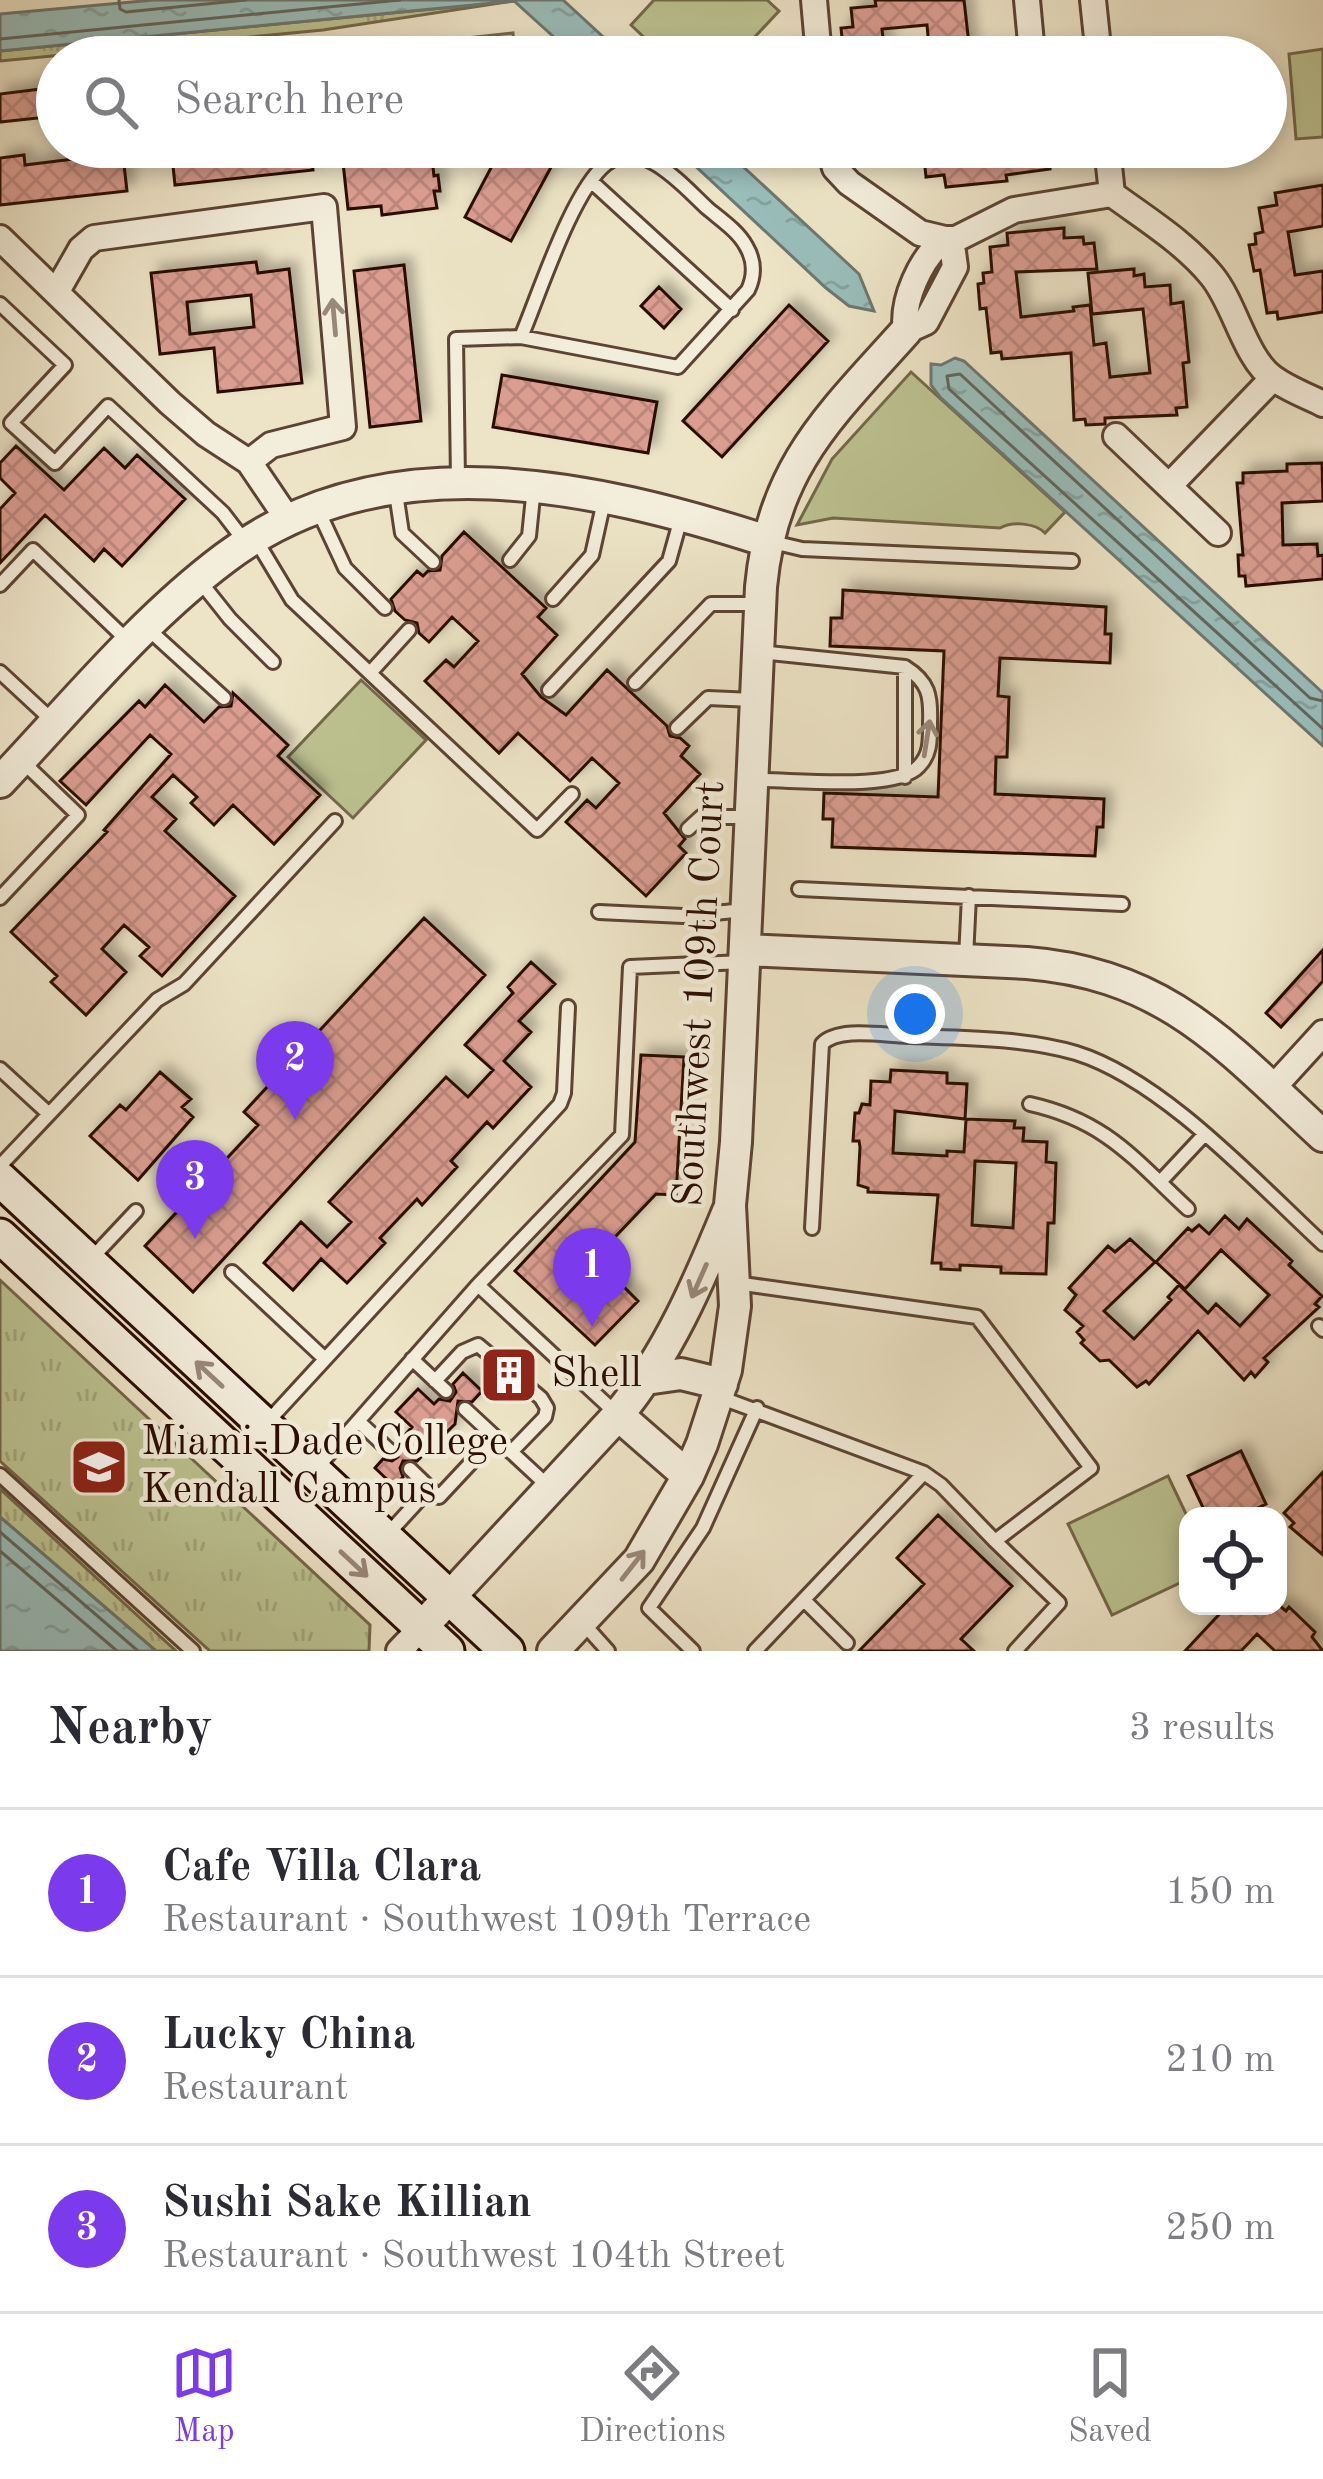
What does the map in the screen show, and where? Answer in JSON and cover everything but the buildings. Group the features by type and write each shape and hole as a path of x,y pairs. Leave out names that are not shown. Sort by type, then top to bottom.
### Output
{"main road":[{"path":"0,1179 507,1651"},
{"path":"0,1236 237,1456 410,1639 447,1651"},
{"path":"61,1292 89,1261"}],"street":[{"path":"814,0 817,36"},
{"path":"1027,0 1030,36"},
{"path":"1094,0 1097,36"},
{"path":"836,168 849,183 920,233 945,239 956,239 1013,210 1112,194 1177,241 1207,270 1231,304 1256,359 1273,378 1323,404"},
{"path":"1109,168 1112,194"},
{"path":"57,291 80,248 94,238 324,207 343,427 271,445 249,462"},
{"path":"0,238 170,403 249,462 289,521"},
{"name":"Southwest 109th Court","path":"553,1651 638,1560 688,1476 720,1391 736,1283 730,1205 766,541 798,460 830,416 906,331 926,322 955,267 945,239"},
{"path":"1168,486 1273,378"},
{"path":"1116,436 1218,533"},
{"path":"10,771 198,579 251,542 318,509 395,486 458,481 534,486 681,517 766,541"},
{"path":"744,956 1070,967 1128,983 1186,1015 1323,1136"},
{"path":"1272,1089 1323,1033"},
{"path":"410,1639 618,1415 646,1378 674,1334 730,1205"},
{"path":"646,1378 696,1376 720,1391"},
{"path":"618,1415 688,1476"}],"lane":[{"path":"521,337 572,216 603,168"},
{"path":"458,481 456,339 521,337 678,368 753,280 746,246 662,168"},
{"path":"592,182 732,310"},
{"path":"0,304 65,364 10,423 55,463 108,406 223,512 292,599 537,830 572,794"},
{"path":"395,486 402,533 433,562"},
{"path":"510,560 529,536 534,486"},
{"path":"553,599 592,555 604,500"},
{"path":"318,509 340,560 385,608"},
{"path":"549,690 669,561 681,517"},
{"path":"766,541 802,549 1072,561"},
{"path":"0,585 34,550 74,588 224,698"},
{"path":"198,579 274,662"},
{"path":"635,683 710,604 760,604"},
{"path":"370,673 409,630"},
{"path":"752,780 890,781 919,766 929,750 931,698 923,681 905,668 758,652"},
{"path":"904,777 905,668"},
{"path":"0,672 56,723"},
{"path":"677,728 708,698 756,700"},
{"path":"0,898 78,815 10,771"},
{"path":"688,830 701,818 751,817"},
{"path":"0,1166 157,1000 184,984 334,821"},
{"path":"800,889 1122,904"},
{"path":"966,960 969,896"},
{"path":"599,912 683,916 746,910"},
{"path":"313,1472 478,1285 622,1135 631,967 744,956"},
{"path":"237,1456 560,1104 568,1007"},
{"path":"812,1228 820,1048 825,1040 834,1035 943,1037 1076,1053 1137,1082 1323,1244"},
{"path":"0,1069 49,1114"},
{"path":"1030,1104 1091,1124 1188,1209"},
{"path":"1160,1183 1203,1136"},
{"path":"89,1261 136,1211"},
{"path":"232,1272 325,1359"},
{"path":"736,1283 966,1313 984,1324 1091,1468 995,1541"},
{"path":"478,1285 618,1415"},
{"path":"412,1359 441,1386 462,1352 478,1345 541,1399 547,1408 545,1418 512,1453"},
{"path":"720,1391 924,1473 941,1485 1059,1604 1016,1651"},
{"path":"693,1651 650,1608 703,1528 757,1408"},
{"path":"465,1409 548,1486"},
{"path":"358,1421 390,1451"},
{"path":"410,1469 439,1497 495,1437"},
{"path":"765,1648 924,1473"},
{"path":"0,1475 193,1651"},
{"path":"384,1538 430,1489"},
{"path":"804,1600 847,1642"},
{"path":"582,1622 608,1651"}],"green space":[{"path":"654,0 767,0 779,11 756,36 643,36 631,25"},
{"path":"514,1 323,30 260,36 154,36"},
{"path":"36,47 36,58 0,61 0,51"},
{"path":"1323,49 1323,137 1296,139 1289,54"},
{"path":"911,372 1065,512 1045,533 1017,524 1000,528 833,518 797,525 832,459"},
{"path":"361,680 426,740 353,818 288,757"},
{"name":"Miami-Dade College Kendall Campus","path":"0,1280 370,1625 369,1651 210,1651 0,1461"},
{"path":"1168,1476 1183,1507 1179,1507 1179,1583 1112,1615 1068,1524"},
{"path":"0,1489 176,1651 156,1651 0,1517"}],"water":[{"path":"154,0 563,0 602,36 553,36 514,1 154,36 36,36 36,47 0,51 0,14"},
{"path":"697,168 745,168 859,274 874,311 849,306"},
{"path":"955,358 964,361 1323,693 1323,746 940,397 931,385 931,364"},
{"path":"0,1517 156,1651 0,1651"}],"place":[{"name":"Lucky China","path":"295,1120"},
{"name":"Sushi Sake Killian","path":"195,1239"},
{"name":"Cafe Villa Clara","path":"592,1327"},
{"name":"Shell","path":"509,1375"},
{"name":"Miami-Dade College Kendall Campus","path":"99,1467"}]}
